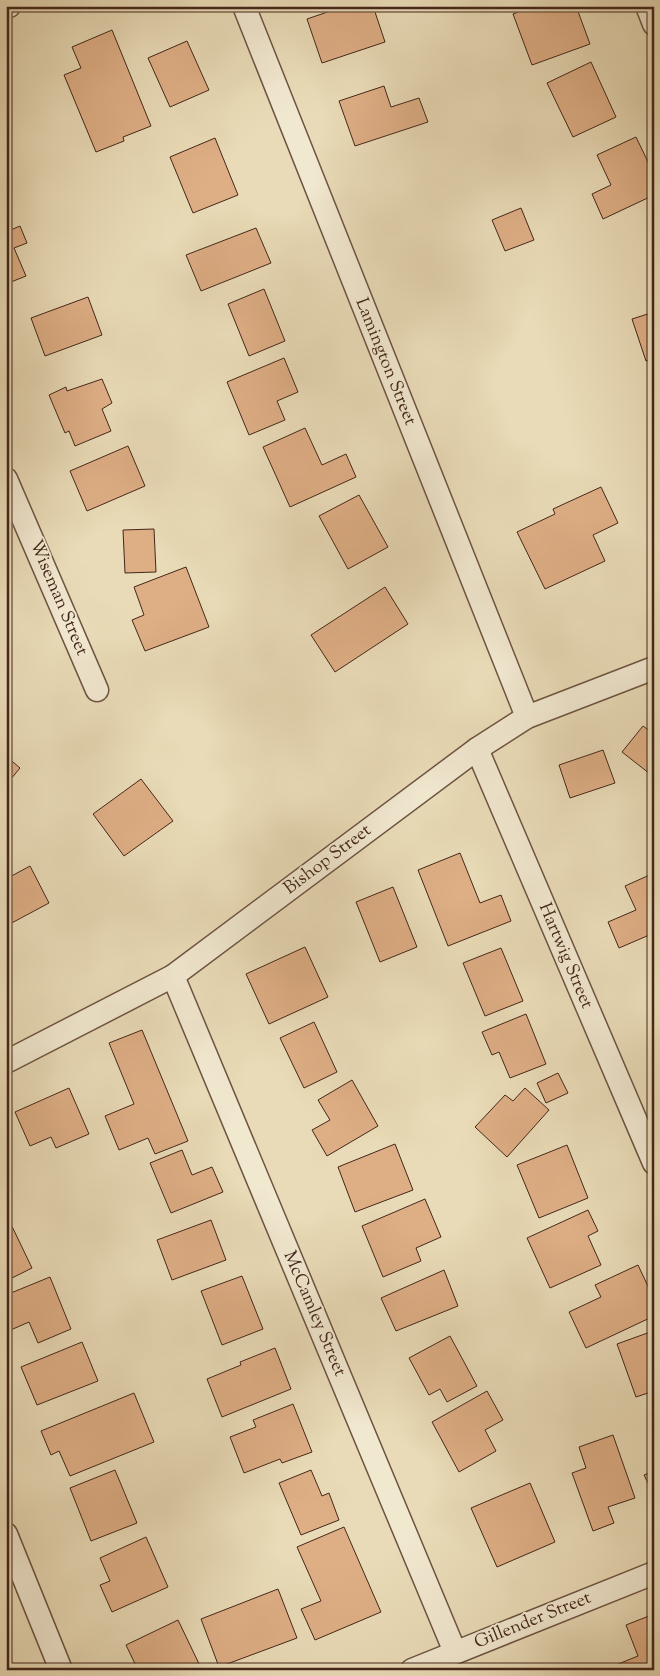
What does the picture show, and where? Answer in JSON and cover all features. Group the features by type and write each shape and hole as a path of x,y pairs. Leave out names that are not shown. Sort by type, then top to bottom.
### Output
{"street":[{"name":"Lamington Street","path":"244,6 527,717"},
{"path":"647,6 654,24"},
{"name":"Wiseman Street","path":"6,480 97,690"},
{"name":"Bishop Street","path":"6,1062 173,976 477,749 527,717 654,668"},
{"name":"Hartwig Street","path":"477,749 654,1163"},
{"name":"McCamley Street","path":"173,976 455,1652"},
{"path":"6,1534 61,1670"},
{"name":"Gillender Street","path":"412,1670 654,1573"}],"building":[{"path":"345,6 373,6 385,42 322,63 307,19"},
{"path":"535,6 576,6 590,44 532,65 513,14"},
{"path":"112,30 151,126 123,137 124,141 96,152 64,75 81,68 72,47"},
{"path":"187,41 209,90 170,107 148,58"},
{"path":"591,62 616,117 573,137 547,83"},
{"path":"384,86 391,107 419,98 428,122 355,146 339,101"},
{"path":"636,137 649,164 654,162 654,195 603,219 592,194 611,185 597,155"},
{"path":"215,138 238,195 193,213 170,157"},
{"path":"521,208 534,240 505,251 492,220"},
{"path":"20,226 27,243 14,248 26,276 6,284 6,232"},
{"path":"256,228 271,263 201,291 186,255"},
{"path":"264,289 285,341 249,356 228,304"},
{"path":"88,297 102,335 45,356 31,318"},
{"path":"654,312 654,359 646,361 632,319"},
{"path":"284,358 298,392 277,401 285,420 249,435 227,382"},
{"path":"102,379 112,403 102,409 111,431 75,446 69,431 65,433 49,395 66,387 67,391"},
{"path":"305,428 322,465 346,454 356,477 290,507 263,447"},
{"path":"128,446 145,486 87,511 70,471"},
{"path":"601,487 618,523 593,535 605,561 545,589 517,532 555,514 553,509"},
{"path":"359,495 388,547 348,569 319,516"},
{"path":"154,529 156,572 125,573 123,530"},
{"path":"186,567 209,627 145,651 132,620 144,615 134,587"},
{"path":"385,587 408,624 335,672 311,635"},
{"path":"643,726 654,734 654,777 622,752"},
{"path":"603,750 615,783 570,798 559,765"},
{"path":"6,756 20,768 6,785"},
{"path":"141,779 173,821 124,856 93,814"},
{"path":"460,853 480,903 501,895 511,921 448,946 418,870"},
{"path":"30,866 49,903 6,926 6,879"},
{"path":"654,873 654,933 619,948 608,922 636,910 625,886"},
{"path":"393,887 417,947 380,962 356,902"},
{"path":"305,947 328,997 269,1024 246,974"},
{"path":"501,948 523,1001 485,1016 463,963"},
{"path":"526,1014 546,1064 510,1078 499,1052 492,1055 482,1032"},
{"path":"314,1022 337,1072 304,1088 280,1038"},
{"path":"142,1030 188,1141 155,1154 148,1138 119,1150 105,1116 134,1104 109,1043"},
{"path":"558,1073 568,1093 546,1103 537,1083"},
{"path":"352,1080 378,1126 327,1156 312,1130 330,1120 318,1100"},
{"path":"69,1088 89,1134 56,1148 51,1137 30,1146 15,1112"},
{"path":"525,1088 549,1110 507,1157 475,1127 505,1095 513,1101"},
{"path":"395,1144 413,1190 355,1212 338,1167"},
{"path":"567,1145 588,1198 539,1218 517,1165"},
{"path":"182,1150 192,1175 212,1167 223,1192 171,1213 150,1163"},
{"path":"425,1199 441,1237 416,1248 421,1261 383,1277 362,1226"},
{"path":"588,1210 598,1231 588,1236 601,1265 550,1288 527,1238"},
{"path":"8,1218 32,1268 6,1281 6,1219"},
{"path":"211,1220 226,1260 172,1280 157,1240"},
{"path":"638,1265 654,1299 654,1316 586,1348 569,1312 601,1297 595,1285"},
{"path":"444,1270 458,1306 396,1331 381,1298"},
{"path":"242,1276 263,1329 222,1345 201,1291"},
{"path":"50,1277 71,1329 38,1343 29,1322 6,1332 6,1295"},
{"path":"653,1331 654,1391 636,1397 617,1344"},
{"path":"450,1336 477,1386 447,1402 440,1389 429,1395 409,1358"},
{"path":"82,1342 98,1381 37,1405 21,1367"},
{"path":"275,1348 291,1389 222,1417 207,1379 241,1365 240,1362"},
{"path":"487,1391 503,1420 485,1430 496,1451 459,1472 432,1422"},
{"path":"134,1393 154,1442 70,1476 59,1451 51,1455 41,1431"},
{"path":"293,1404 312,1452 282,1463 280,1459 244,1473 230,1437 256,1427 253,1420"},
{"path":"613,1435 635,1498 608,1507 614,1523 593,1531 572,1473 586,1468 579,1447"},
{"path":"115,1470 137,1523 91,1541 70,1488"},
{"path":"311,1470 322,1496 329,1493 339,1520 301,1535 279,1483"},
{"path":"654,1471 654,1495 644,1475"},
{"path":"530,1483 555,1542 497,1567 471,1508"},
{"path":"344,1527 381,1612 315,1640 301,1609 321,1601 297,1547"},
{"path":"146,1537 168,1587 112,1612 100,1585 110,1581 100,1558"},
{"path":"278,1589 297,1638 219,1667 201,1619"},
{"path":"654,1614 654,1670 612,1670 611,1667 638,1656 626,1625"},
{"path":"178,1620 202,1670 138,1670 126,1645"}]}
